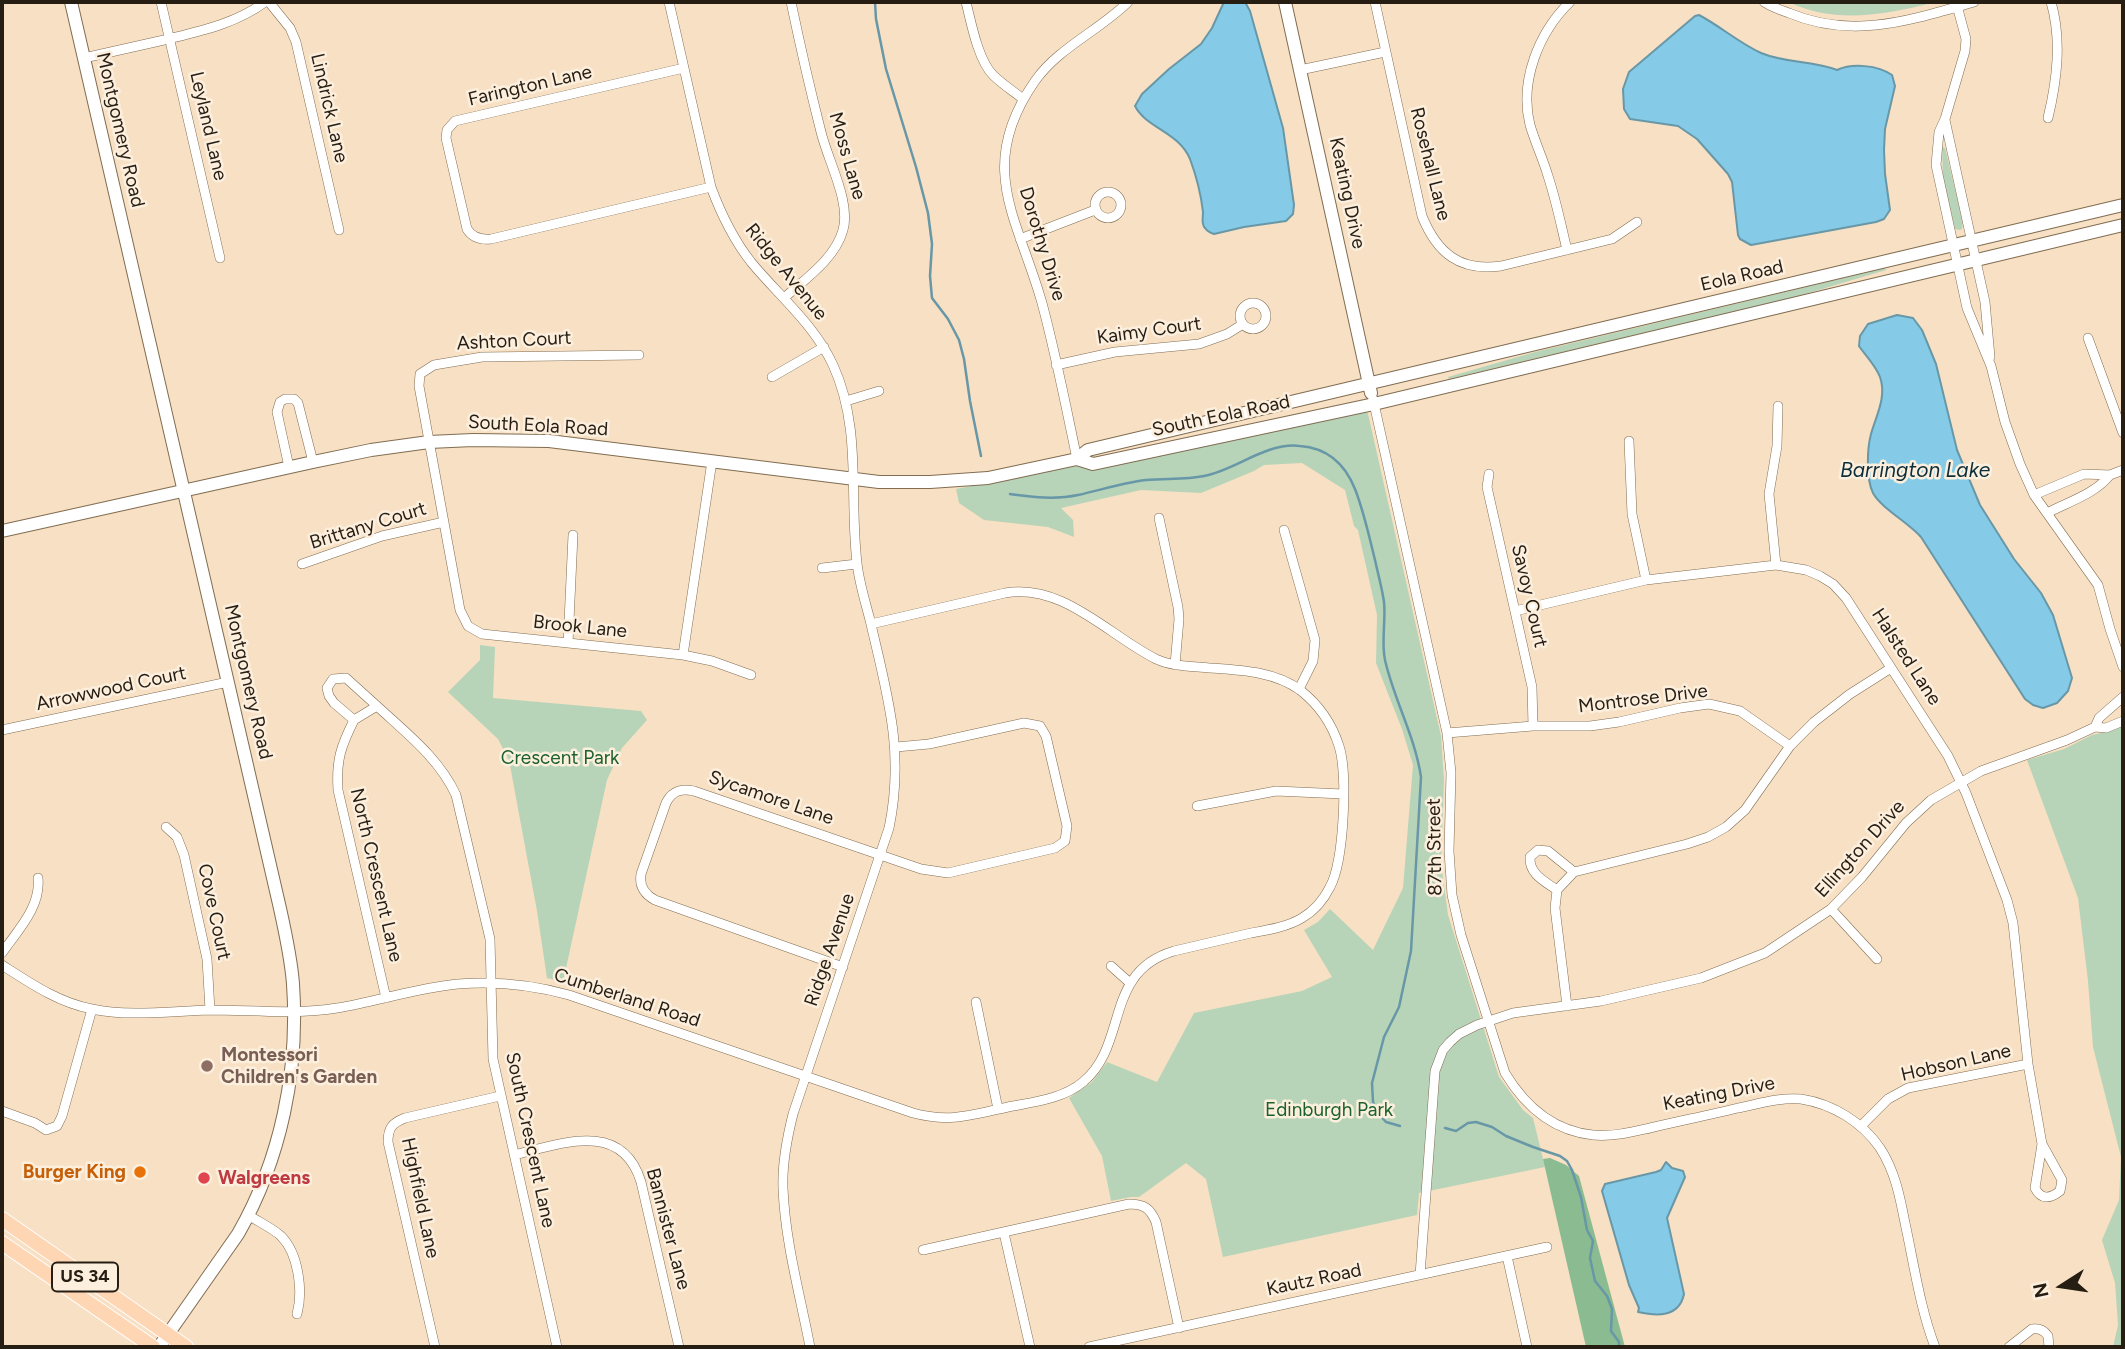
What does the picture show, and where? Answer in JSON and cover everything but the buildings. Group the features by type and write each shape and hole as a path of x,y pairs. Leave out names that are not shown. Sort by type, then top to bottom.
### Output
{"main road":[{"name":"US 34","path":"2,1219 186,1347"},
{"name":"US 34","path":"2,1243 153,1347"}],"street":[{"name":"Montgomery Road","path":"71,2 228,682 286,939 293,985 293,1052 283,1120 270,1165 248,1215 159,1347"},
{"name":"Leyland Lane","path":"161,2 220,258"},
{"path":"84,58 228,23 267,2"},
{"name":"Lindrick Lane","path":"267,2 290,28 296,42 339,230"},
{"name":"Ridge Avenue","path":"669,2 711,187 726,223 750,261 824,347 846,401 853,447 857,564 890,705 896,747 895,797 889,828 788,1138 783,1187 786,1222 810,1347"},
{"name":"Moss Lane","path":"784,298 836,248 844,229 845,215 821,132 791,2"},
{"path":"966,2 988,69 1023,99"},
{"name":"Dorothy Drive","path":"1077,459 1040,299 1009,204 1004,161 1010,130 1023,99 1037,79 1049,66 1128,2"},
{"name":"Keating Drive","path":"1285,2 1371,394"},
{"name":"Rosehall Lane","path":"1375,2 1422,216 1429,234 1440,248 1452,258 1468,265 1486,268 1612,239 1637,222"},
{"path":"1567,250 1548,177 1530,124 1527,100 1532,66 1540,43 1556,16 1570,2"},
{"path":"1764,2 1799,18 1855,28 1887,25 1957,4 1974,2"},
{"path":"2048,118 2058,67 2051,2"},
{"path":"1957,4 1966,39 1965,51 1939,132 1936,165 1967,308 1991,366 2020,464 2034,495 2098,584 2123,667"},
{"path":"1300,70 1385,52"},
{"name":"Farington Lane","path":"684,68 455,121 447,130 447,146 467,229 473,236 481,239 491,239 711,187"},
{"path":"1945,119 1985,302 1991,366"},
{"name":"Eola Road","path":"1371,394 1953,245 2123,205"},
{"path":"1020,239 1095,210"},
{"name":"Eola Road","path":"1371,394 2123,225"},
{"name":"Kaimy Court","path":"1056,365 1115,352 1199,344 1220,337 1243,324"},
{"path":"2088,338 2123,433"},
{"path":"772,377 824,347"},
{"name":"Ashton Court","path":"429,442 419,386 420,374 434,365 482,356 639,355"},
{"path":"846,401 879,391"},
{"name":"South Eola Road","path":"2,531 313,461 429,442 549,442 853,479 905,482 988,478 1077,459 1088,450 1371,394"},
{"name":"South Eola Road","path":"1077,459 1093,464 1371,394"},
{"name":"87th Street","path":"1371,394 1447,733 1451,773 1449,851 1452,895 1461,935 1489,1022"},
{"path":"289,467 277,412 280,402 285,399 298,402 313,461"},
{"path":"1776,565 1769,494 1777,446 1778,407"},
{"path":"1629,441 1632,514 1646,580"},
{"name":"Brook Lane","path":"429,442 460,610 468,626 482,634 712,660 751,675"},
{"path":"683,655 712,461"},
{"path":"2034,495 2084,474 2110,475 2123,470"},
{"name":"Savoy Court","path":"1489,474 1487,487 1532,687 1533,726"},
{"path":"2047,513 2091,492 2110,475"},
{"path":"1159,518 1178,607 1175,665"},
{"name":"Brittany Court","path":"302,564 382,536 444,522"},
{"path":"1284,530 1315,640 1313,661 1299,690"},
{"path":"568,643 573,535"},
{"path":"821,568 857,564"},
{"name":"Halsted Lane","path":"1515,611 1646,580 1776,565 1805,570 1833,584 1857,613 1948,757 1961,782 2007,900 2014,923 2028,1064 2042,1144"},
{"name":"Cumberland Road","path":"2,965 40,990 92,1009 125,1012 210,1010 293,1013 452,985 525,985 569,995 931,1118 954,1119 1063,1094 1074,1088 1098,1066 1130,983 1144,965 1163,954 1290,924 1312,911 1331,886 1336,870 1343,767 1335,734 1322,713 1299,690 1278,679 1255,672 1175,665 1155,658 1063,602 1051,596 1027,591 1005,593 871,624"},
{"path":"1567,1006 1555,908 1557,890 1574,872 1687,844 1726,827 1745,810 1790,746 1814,722 1891,668"},
{"name":"South Crescent Lane","path":"354,720 329,696 327,688 333,679 346,678 430,755 447,777 456,795 490,939 492,1059 557,1347"},
{"name":"Arrowwood Court","path":"2,730 228,682"},
{"name":"Ellington Drive","path":"2095,727 2099,718 2123,696"},
{"name":"Montrose Drive","path":"1447,733 1533,726 1590,726 1709,704 1740,711 1790,746"},
{"path":"354,720 376,706"},
{"name":"North Crescent Lane","path":"354,720 339,753 338,790 386,998"},
{"name":"Ellington Drive","path":"1489,1022 1513,1013 1601,1002 1701,978 1765,953 1831,909 1919,809 1981,771 2095,727 2106,728 2123,720"},
{"path":"881,855 930,872 948,873 1055,848 1065,841 1067,826 1046,736 1040,726 1024,723 929,744 896,747"},
{"name":"Sycamore Lane","path":"843,967 655,900 644,892 640,880 666,803 670,796 681,789 694,790 881,855"},
{"path":"1197,806 1276,791 1343,794"},
{"name":"Cove Court","path":"166,827 177,837 184,855 207,959 210,1010"},
{"path":"1557,890 1535,874 1530,865 1530,857 1538,850 1548,851 1574,872"},
{"path":"2,953 31,912 39,891 38,878"},
{"path":"1831,909 1877,959"},
{"path":"1111,966 1130,983"},
{"path":"976,1002 999,1109"},
{"path":"2,1111 46,1130 57,1126 92,1009"},
{"path":"1420,1275 1435,1071 1443,1051 1459,1034 1489,1022"},
{"name":"Keating Drive","path":"1489,1022 1505,1073 1516,1090 1543,1117 1578,1133 1608,1136 1630,1133 1769,1101 1799,1099 1830,1107 1861,1126 1882,1151 1892,1170 1926,1319 1935,1347"},
{"name":"Hobson Lane","path":"1861,1126 1888,1099 1909,1088 2028,1064"},
{"name":"Highfield Lane","path":"435,1347 388,1133 391,1126 405,1118 500,1096"},
{"name":"Bannister Lane","path":"513,1155 589,1140 618,1148 630,1161 641,1182 679,1347"},
{"path":"2042,1144 2062,1180 2060,1191 2053,1197 2038,1195 2035,1188 2042,1144"},
{"path":"923,1250 1129,1204 1146,1206 1156,1222 1179,1328"},
{"path":"248,1215 280,1236 287,1244 300,1283 297,1314"},
{"path":"1004,1233 1030,1347"},
{"name":"Kautz Road","path":"1089,1347 1547,1247"},
{"path":"1507,1256 1527,1347"},
{"path":"2008,1347 2035,1328 2043,1330 2048,1336 2049,1347"}],"green space":[{"path":"1789,2 1936,2 1881,13 1843,15 1807,9"},
{"path":"1942,147 1945,148 1963,222 1960,230 1955,229 1943,178"},
{"path":"1885,268 1886,270 1795,297 1449,379 1448,377 1535,352"},
{"name":"Edinburgh Park","path":"1366,408 1368,414 1441,736 1444,780 1441,864 1448,915 1499,1077 1523,1110 1533,1118 1545,1167 1419,1193 1417,1215 1223,1257 1206,1179 1186,1163 1139,1197 1111,1201 1102,1156 1069,1098 1092,1082 1107,1062 1157,1082 1194,1013 1302,991 1332,977 1304,930 1318,922 1330,909 1373,950 1403,888 1413,765 1376,663 1377,615 1358,530 1354,526 1345,490 1302,463 1264,465 1201,493 1141,490 1061,508 1073,520 1074,537 1048,527 984,520 959,503 956,489"},
{"name":"Crescent Park","path":"480,645 495,647 493,698 641,711 647,720 622,748 607,780 563,982 547,978 509,760 498,739 448,692 480,660"},
{"path":"2123,723 2123,1347 2113,1347 2118,1325 2115,1283 2102,1240 2119,1200 2121,1157 2093,1047 2078,898 2027,760 2064,749 2092,735 2114,730"},
{"path":"1550,1158 1566,1165 1579,1176 1625,1347 1586,1347 1543,1159"}],"water":[{"path":"1224,2 1245,2 1250,11 1283,128 1294,205 1293,214 1286,221 1214,234 1203,225 1198,185 1185,150 1171,136 1147,120 1135,106 1142,94 1201,44"},
{"path":"1699,15 1745,44 1770,56 1837,70 1850,66 1872,67 1892,75 1895,86 1885,129 1884,150 1890,210 1884,219 1751,245 1738,235 1732,182 1728,174 1697,139 1678,126 1630,119 1624,109 1623,89 1629,72"},
{"name":"Barrington Lake","path":"1897,315 1913,318 1922,330 1936,364 1957,450 1980,505 2014,559 2041,593 2053,615 2072,678 2068,691 2057,703 2043,708 2025,699 1921,537 1873,493 1868,472 1869,448 1882,399 1882,384 1876,369 1859,346 1860,336 1868,324"},
{"path":"1666,1162 1672,1168 1683,1171 1685,1177 1667,1218 1684,1294 1681,1302 1672,1311 1652,1314 1638,1312 1602,1191 1605,1184 1661,1170"}],"waterway":[{"path":"875,2 886,69 928,213 932,244 932,298 948,319 959,340 981,456"},
{"path":"1010,494 1061,497 1137,481 1204,476 1263,452 1287,446 1310,447 1327,454 1351,480 1381,586 1384,602 1385,660 1414,747 1421,777 1411,951 1399,1007 1384,1037 1372,1083 1373,1102 1377,1112 1386,1122 1400,1126"},
{"path":"1445,1128 1456,1131 1468,1123 1476,1122 1567,1161 1581,1197 1587,1230 1593,1241 1590,1258 1595,1281 1607,1296 1612,1309 1611,1331 1619,1342 1619,1347"}],"place":[{"name":"Montessori Children's Garden","path":"207,1066"},
{"name":"Burger King","path":"140,1172"},
{"name":"Walgreens","path":"204,1178"}]}
